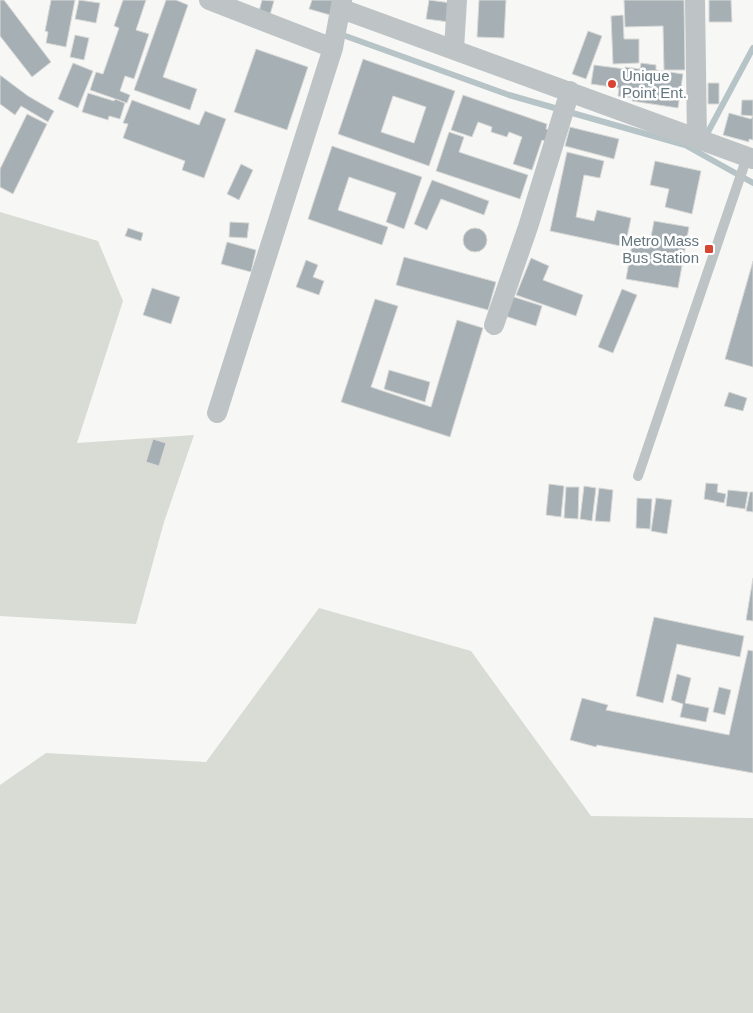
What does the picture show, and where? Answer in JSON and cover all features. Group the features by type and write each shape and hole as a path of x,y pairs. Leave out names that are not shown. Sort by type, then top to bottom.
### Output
{"street":[{"path":"209,0 334,48"},
{"path":"454,49 458,0"},
{"path":"695,0 697,139"},
{"path":"217,413 334,48 342,4 454,49 570,90 750,158"},
{"path":"494,325 528,227 570,90"}],"lane":[{"path":"638,476 750,158"}],"shaded area":[{"path":"0,212 98,241 123,301 77,443 194,435 164,522 136,624 0,616"},
{"path":"319,608 471,651 591,816 753,818 753,1013 0,1013 0,785 46,753 206,762"}],"building":[{"path":"0,0 4,0 51,62 32,77 0,36"},
{"path":"51,0 75,0 66,47 46,43 48,32 45,31"},
{"path":"79,0 100,3 96,23 75,19"},
{"path":"123,0 146,0 136,30 149,34 134,79 125,76 120,91 130,95 127,103 90,90 96,72 103,74 119,28 114,26"},
{"path":"166,0 176,0 188,5 163,77 197,89 190,110 134,90"},
{"path":"262,0 274,1 269,18 258,15"},
{"path":"312,0 334,0 330,15 309,9"},
{"path":"429,0 451,3 449,22 426,19"},
{"path":"479,0 506,0 504,38 477,37"},
{"path":"624,0 684,0 685,70 664,70 663,26 625,27"},
{"path":"709,0 731,0 732,22 709,22"},
{"path":"623,15 624,39 639,39 639,63 613,64 611,16"},
{"path":"588,31 602,36 586,79 572,74"},
{"path":"75,35 89,38 84,60 70,57"},
{"path":"256,49 308,67 287,130 234,112"},
{"path":"363,59 455,91 429,166 338,134","holes":["393,96 426,107 414,143 381,132"]},
{"path":"73,63 93,71 78,108 58,99"},
{"path":"641,63 656,65 656,70 683,74 678,108 632,101 633,98 618,96 619,88 591,84 594,65 640,69"},
{"path":"0,75 28,96 54,111 48,122 21,106 15,115 0,104"},
{"path":"708,83 719,83 719,104 708,104"},
{"path":"88,93 125,103 120,119 109,116 108,120 82,112"},
{"path":"463,95 547,124 546,129 555,132 551,143 542,140 532,170 513,164 522,137 509,132 507,137 491,132 492,127 478,122 472,137 451,130"},
{"path":"132,100 199,125 205,111 226,119 204,178 182,170 185,161 123,138 128,124 123,123"},
{"path":"742,100 753,100 753,116 741,115"},
{"path":"729,113 751,119 753,116 753,140 749,139 749,142 723,135"},
{"path":"27,114 47,124 13,194 0,187 0,169"},
{"path":"570,127 619,139 614,159 565,146"},
{"path":"449,132 464,137 459,152 528,175 520,199 436,171"},
{"path":"332,146 422,177 404,229 386,222 396,193 349,177 338,210 388,227 382,245 308,219"},
{"path":"567,152 604,161 600,178 584,175 576,217 594,221 597,210 631,218 625,247 550,231"},
{"path":"655,161 701,171 692,214 665,207 669,189 650,185"},
{"path":"241,164 253,170 239,200 227,194"},
{"path":"432,180 489,201 484,215 441,199 427,230 414,224"},
{"path":"654,221 689,227 678,288 626,279 632,244 649,247"},
{"path":"230,222 249,223 247,238 229,237"},
{"path":"128,228 143,233 141,241 125,236"},
{"path":"475,228 480,229 486,235 486,245 480,251 475,252 470,251 464,245 463,240 464,235 470,229"},
{"path":"227,242 256,250 251,272 221,264"},
{"path":"404,257 496,282 488,310 396,285"},
{"path":"531,258 549,266 543,280 583,295 576,316 516,295"},
{"path":"306,260 318,265 313,277 324,281 319,295 296,287"},
{"path":"753,261 753,367 725,359"},
{"path":"152,288 180,297 171,324 143,315"},
{"path":"622,289 637,295 613,353 598,347"},
{"path":"511,296 542,306 536,326 505,316"},
{"path":"375,299 398,306 371,387 431,407 457,320 483,328 450,437 341,402"},
{"path":"389,370 430,382 425,402 384,389"},
{"path":"729,392 747,398 743,411 724,406"},
{"path":"153,439 166,443 159,466 146,462"},
{"path":"706,483 718,484 717,492 726,494 724,503 704,499"},
{"path":"549,484 564,486 561,517 546,515"},
{"path":"584,486 596,488 592,521 580,519"},
{"path":"566,487 579,487 578,519 564,518"},
{"path":"599,488 613,490 610,522 595,521"},
{"path":"728,490 748,492 745,509 726,506"},
{"path":"750,492 753,492 753,512 746,511"},
{"path":"637,498 652,499 650,529 636,528"},
{"path":"656,498 672,500 667,534 651,531"},
{"path":"753,578 753,621 746,620"},
{"path":"654,617 744,636 740,657 677,644 663,703 636,696"},
{"path":"748,650 753,651 753,773 597,745 596,747 570,740 582,698 608,705 606,710 729,735"},
{"path":"677,674 691,678 685,703 709,708 706,722 680,717 683,704 671,700"},
{"path":"719,687 731,690 725,715 713,712"}],"waterway":[{"path":"340,34 509,95 685,145 753,183"},
{"path":"708,132 753,48"}],"place":[{"name":"Unique Point Ent.","path":"612,84"},
{"name":"Metro Mass Bus Station","path":"709,249"}]}
